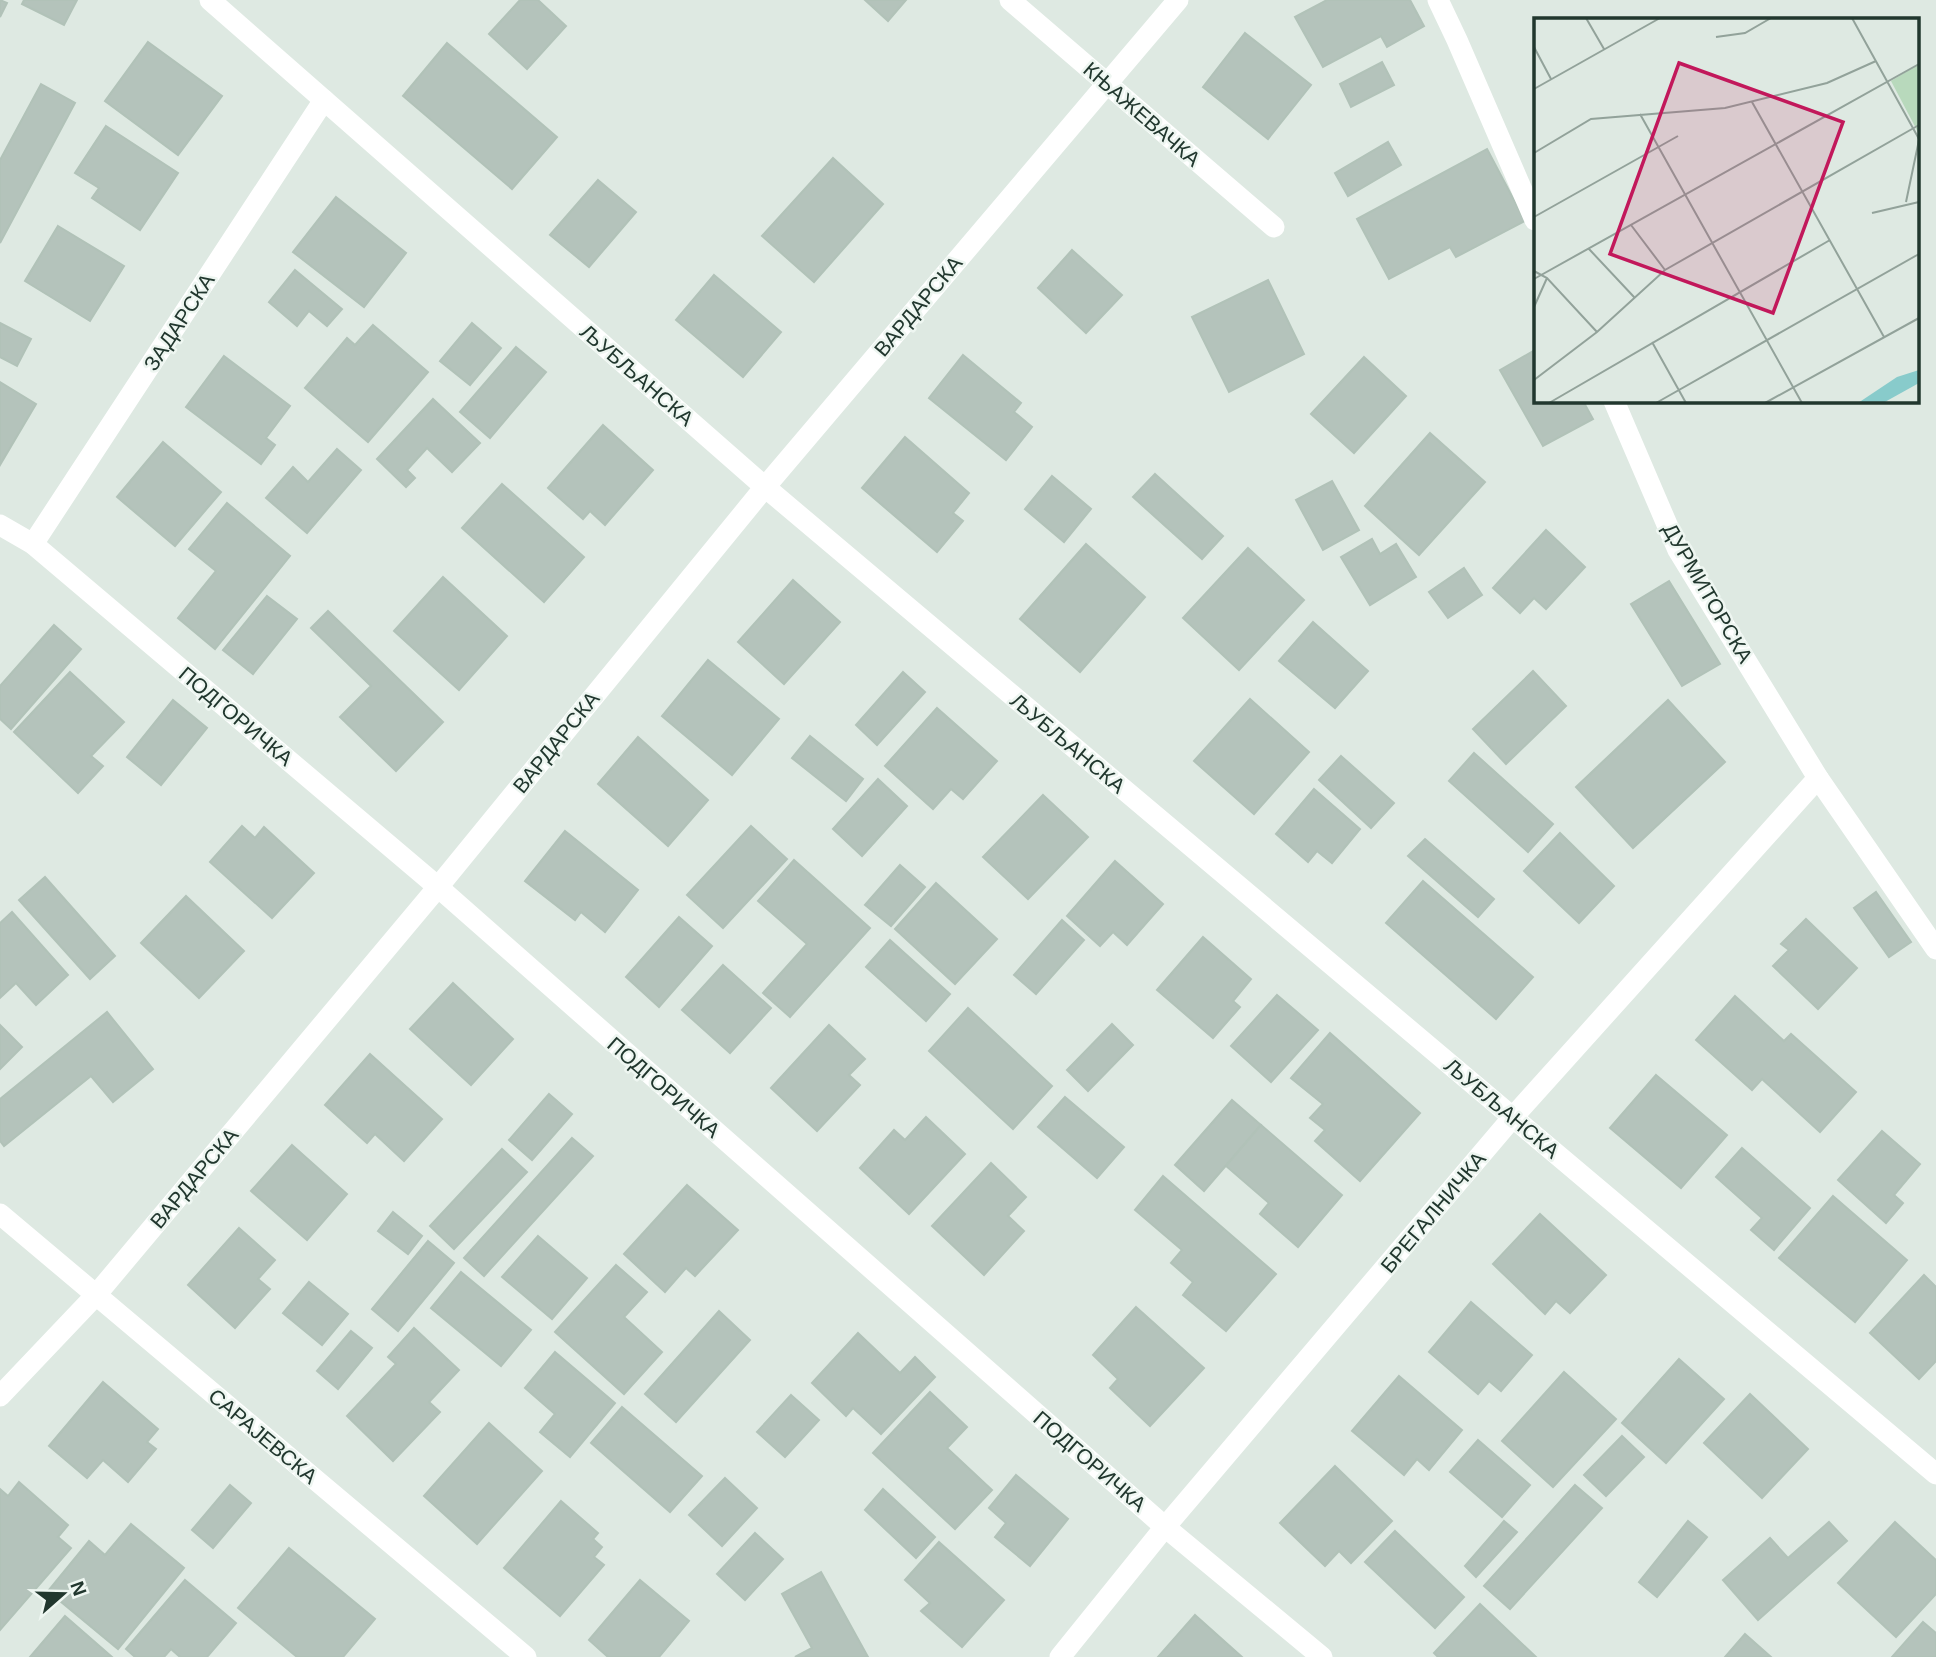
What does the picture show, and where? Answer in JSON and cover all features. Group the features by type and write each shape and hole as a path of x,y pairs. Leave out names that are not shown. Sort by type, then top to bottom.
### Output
{"street":[{"name":"ЉУБЉАНСКА","path":"210,0 765,487 1936,1474"},
{"name":"КЊАЖЕВАЧКА","path":"1010,0 1274,227"},
{"name":"ВАРДАРСКА","path":"0,1396 96,1295 438,887 765,487 1178,0"},
{"path":"1437,0 1534,218"},
{"name":"ЗАДАРСКА","path":"33,544 324,100"},
{"name":"ДУРМИТОРСКА","path":"1614,402 1678,550 1818,778"},
{"name":"ПОДГОРИЧКА","path":"0,525 33,544 438,887 1165,1527 1322,1657"},
{"path":"1818,778 1936,949"},
{"name":"БРЕГАЛНИЧКА","path":"1060,1657 1165,1527 1513,1117 1818,778"},
{"name":"САРАЈЕВСКА","path":"0,1214 526,1657"}],"building":[{"path":"0,0 7,3 0,17"},
{"path":"24,0 77,0 64,25 22,4"},
{"path":"520,0 538,0 566,26 527,69 489,34"},
{"path":"865,0 906,0 888,21"},
{"path":"1327,0 1410,0 1424,26 1387,47 1381,36 1323,67 1295,17"},
{"path":"1245,33 1311,85 1268,139 1203,87"},
{"path":"148,42 222,96 178,155 105,101"},
{"path":"447,43 557,137 512,189 403,96"},
{"path":"1382,62 1394,85 1351,107 1340,84"},
{"path":"41,84 75,103 0,243 0,160"},
{"path":"106,126 178,173 140,230 92,198 99,188 75,173"},
{"path":"1388,142 1401,165 1348,196 1335,173"},
{"path":"1487,149 1525,221 1456,257 1450,247 1389,279 1357,219"},
{"path":"833,158 883,204 814,282 762,236"},
{"path":"598,180 636,212 589,267 550,235"},
{"path":"336,197 406,253 364,307 293,252"},
{"path":"58,226 124,266 90,321 25,281"},
{"path":"1072,250 1122,295 1086,333 1038,288"},
{"path":"295,270 342,309 327,326 309,311 297,326 269,302"},
{"path":"714,275 781,332 743,377 676,320"},
{"path":"1268,280 1304,354 1229,392 1192,317"},
{"path":"0,323 31,339 17,366 0,357"},
{"path":"472,323 501,348 470,385 440,361"},
{"path":"373,325 428,372 368,442 305,388 347,338 355,345"},
{"path":"516,347 546,372 490,438 460,412"},
{"path":"1534,351 1534,402 1584,402 1593,419 1543,446 1500,370"},
{"path":"963,355 1021,403 1014,412 1032,427 1006,460 929,398"},
{"path":"224,356 290,406 266,438 275,445 261,464 186,407"},
{"path":"1364,357 1406,396 1354,453 1311,414"},
{"path":"0,382 36,404 0,465"},
{"path":"433,399 480,443 452,472 427,448 407,470 415,478 406,487 377,459"},
{"path":"603,425 653,470 605,525 590,511 583,519 548,488"},
{"path":"1430,433 1485,482 1419,555 1365,506"},
{"path":"905,437 969,493 953,513 963,521 937,552 862,488"},
{"path":"163,442 221,492 175,546 117,497"},
{"path":"337,449 361,470 307,533 266,498 293,467 308,482"},
{"path":"1155,474 1223,536 1202,559 1133,497"},
{"path":"1052,476 1091,509 1064,542 1025,509"},
{"path":"1332,481 1359,530 1323,550 1296,500"},
{"path":"502,484 584,557 544,602 462,528"},
{"path":"227,503 290,556 215,649 178,618 216,571 189,549"},
{"path":"1546,530 1585,567 1546,609 1534,598 1520,613 1493,588"},
{"path":"1372,539 1380,554 1396,544 1416,577 1370,605 1341,557"},
{"path":"1086,544 1145,597 1080,672 1020,619"},
{"path":"1248,548 1304,600 1239,670 1183,618"},
{"path":"1464,568 1482,595 1448,618 1429,592"},
{"path":"443,577 507,636 459,690 394,631"},
{"path":"793,580 840,622 784,684 738,642"},
{"path":"1669,581 1720,664 1682,686 1631,604"},
{"path":"267,596 297,619 253,674 223,650"},
{"path":"328,611 443,722 396,771 340,717 371,686 311,628"},
{"path":"1313,622 1368,671 1335,708 1279,661"},
{"path":"54,625 81,649 11,729 0,719 0,686"},
{"path":"708,660 779,719 732,775 662,716"},
{"path":"1533,671 1566,706 1506,764 1473,729"},
{"path":"70,672 124,722 91,756 103,766 78,793 14,732"},
{"path":"903,672 925,692 877,745 856,725"},
{"path":"1250,699 1309,752 1254,814 1194,761"},
{"path":"173,700 207,728 161,785 127,757"},
{"path":"1668,700 1725,762 1633,848 1576,787"},
{"path":"937,708 997,761 963,799 951,789 933,809 885,766"},
{"path":"810,736 863,779 846,801 792,758"},
{"path":"638,737 708,800 668,846 598,784"},
{"path":"1474,753 1553,824 1528,852 1449,781"},
{"path":"1341,756 1394,803 1371,828 1319,780"},
{"path":"878,779 907,806 862,856 833,829"},
{"path":"1314,789 1360,829 1332,863 1317,851 1308,862 1276,834"},
{"path":"1043,795 1088,837 1028,899 983,857"},
{"path":"242,826 255,838 264,827 314,873 272,918 210,862"},
{"path":"751,826 787,859 723,928 687,895"},
{"path":"565,831 638,890 605,932 581,912 575,920 525,881"},
{"path":"1560,833 1614,886 1579,923 1524,871"},
{"path":"1425,839 1494,899 1478,917 1408,856"},
{"path":"794,860 870,928 790,1017 763,993 807,944 758,901"},
{"path":"1115,861 1163,904 1127,945 1113,932 1100,946 1067,916"},
{"path":"900,865 925,887 891,926 865,905"},
{"path":"45,877 115,956 90,979 19,900"},
{"path":"1423,881 1533,977 1496,1019 1386,923"},
{"path":"936,883 997,939 955,984 895,929"},
{"path":"1876,892 1911,942 1889,957 1854,908"},
{"path":"186,896 244,951 199,998 141,943"},
{"path":"12,912 68,975 36,1005 16,983 0,998 0,923"},
{"path":"679,917 712,946 659,1007 626,977"},
{"path":"1806,919 1857,968 1818,1009 1773,966 1789,950 1781,944"},
{"path":"1062,920 1084,940 1036,994 1014,975"},
{"path":"1203,937 1251,979 1233,1001 1240,1007 1213,1038 1157,990"},
{"path":"890,940 950,994 926,1021 866,967"},
{"path":"723,965 771,1008 730,1053 682,1010"},
{"path":"453,983 513,1039 471,1085 410,1029"},
{"path":"1277,995 1318,1030 1271,1082 1231,1046"},
{"path":"1735,996 1784,1041 1791,1034 1856,1092 1820,1132 1762,1079 1752,1090 1696,1040"},
{"path":"968,1008 1052,1086 1013,1129 929,1051"},
{"path":"107,1012 153,1069 113,1102 91,1076 4,1146 0,1141 0,1099"},
{"path":"1112,1024 1133,1045 1088,1091 1067,1070"},
{"path":"0,1025 22,1047 0,1069"},
{"path":"829,1025 865,1059 849,1075 860,1085 817,1131 771,1088"},
{"path":"1330,1033 1420,1113 1360,1181 1315,1141 1325,1130 1310,1118 1323,1104 1291,1078"},
{"path":"370,1054 442,1119 404,1161 375,1134 367,1143 325,1105"},
{"path":"1656,1075 1727,1135 1681,1188 1610,1128"},
{"path":"549,1094 572,1114 532,1160 509,1140"},
{"path":"1065,1097 1124,1147 1097,1178 1038,1127"},
{"path":"1232,1100 1261,1125 1204,1191 1175,1165"},
{"path":"926,1117 965,1154 909,1214 860,1168 894,1130 905,1140"},
{"path":"1261,1125 1342,1195 1298,1247 1260,1214 1269,1203 1226,1166"},
{"path":"1882,1131 1920,1164 1894,1195 1903,1203 1886,1223 1838,1180"},
{"path":"572,1138 593,1156 484,1276 464,1258"},
{"path":"292,1145 347,1194 307,1240 251,1191"},
{"path":"1742,1148 1810,1208 1774,1250 1751,1230 1762,1218 1716,1177"},
{"path":"502,1149 527,1172 454,1249 430,1226"},
{"path":"991,1163 1026,1197 1008,1216 1024,1231 984,1275 932,1226"},
{"path":"1163,1176 1276,1274 1226,1331 1183,1295 1193,1282 1171,1263 1182,1250 1135,1210"},
{"path":"687,1185 738,1230 695,1276 686,1268 665,1292 624,1254"},
{"path":"1833,1196 1907,1260 1855,1322 1779,1258"},
{"path":"393,1212 422,1236 408,1254 378,1231"},
{"path":"1540,1214 1606,1275 1570,1313 1556,1301 1545,1314 1493,1264"},
{"path":"239,1228 275,1260 258,1279 270,1289 235,1328 188,1285"},
{"path":"538,1236 587,1278 552,1319 502,1277"},
{"path":"428,1241 454,1263 398,1331 372,1309"},
{"path":"616,1265 647,1292 624,1317 662,1352 624,1394 555,1332"},
{"path":"461,1272 531,1330 501,1366 431,1308"},
{"path":"1924,1275 1936,1287 1936,1361 1919,1379 1870,1333"},
{"path":"309,1282 348,1314 322,1345 283,1313"},
{"path":"1471,1302 1532,1355 1501,1391 1489,1381 1478,1394 1429,1352"},
{"path":"1136,1307 1204,1368 1150,1426 1110,1388 1118,1379 1093,1355"},
{"path":"719,1311 750,1340 676,1422 645,1394"},
{"path":"414,1328 459,1370 429,1402 440,1412 393,1461 347,1416 396,1364 388,1357"},
{"path":"351,1331 372,1348 338,1389 317,1371"},
{"path":"858,1333 900,1373 915,1357 935,1377 881,1434 853,1408 846,1416 812,1383"},
{"path":"555,1352 615,1403 570,1457 540,1432 555,1414 525,1388"},
{"path":"1679,1359 1724,1399 1666,1463 1622,1423"},
{"path":"1564,1372 1616,1419 1553,1487 1502,1441"},
{"path":"1399,1376 1462,1430 1429,1470 1417,1459 1404,1475 1352,1431"},
{"path":"103,1382 158,1429 147,1442 156,1449 128,1482 103,1460 87,1478 49,1446"},
{"path":"930,1392 967,1427 947,1448 992,1490 955,1529 873,1453"},
{"path":"1750,1394 1808,1449 1762,1498 1704,1443"},
{"path":"791,1395 819,1420 785,1457 757,1432"},
{"path":"622,1407 702,1476 670,1512 591,1443"},
{"path":"489,1423 542,1471 477,1544 424,1496"},
{"path":"1622,1436 1644,1457 1606,1496 1584,1475"},
{"path":"1478,1440 1530,1485 1502,1517 1450,1472"},
{"path":"1335,1466 1392,1521 1351,1563 1339,1551 1325,1566 1280,1523"},
{"path":"1016,1475 1068,1519 1030,1566 995,1537 1006,1523 989,1508"},
{"path":"725,1478 757,1508 722,1546 689,1515"},
{"path":"19,1482 68,1525 58,1537 71,1548 0,1630 0,1489 8,1496"},
{"path":"230,1485 251,1503 213,1548 192,1530"},
{"path":"1575,1485 1602,1508 1510,1609 1484,1586"},
{"path":"883,1489 935,1537 916,1558 865,1510"},
{"path":"561,1501 598,1533 593,1539 602,1547 594,1557 604,1565 560,1616 504,1568"},
{"path":"1504,1521 1517,1532 1476,1577 1465,1566"},
{"path":"1688,1521 1707,1537 1657,1597 1639,1582"},
{"path":"1829,1522 1847,1541 1758,1620 1723,1580 1770,1538 1788,1558"},
{"path":"1895,1522 1936,1560 1936,1594 1896,1637 1838,1583"},
{"path":"131,1524 184,1568 118,1649 48,1591 89,1541 105,1555"},
{"path":"1395,1531 1464,1597 1435,1628 1365,1562"},
{"path":"755,1533 783,1559 745,1600 717,1574"},
{"path":"939,1542 1004,1600 962,1647 921,1611 930,1603 905,1580"},
{"path":"289,1548 375,1619 343,1657 297,1657 238,1608"},
{"path":"821,1572 868,1657 795,1657 812,1648 782,1594"},
{"path":"185,1580 236,1623 207,1657 180,1657 171,1649 164,1657 135,1657 126,1649"},
{"path":"640,1580 689,1621 659,1657 608,1657 589,1640"},
{"path":"1480,1604 1536,1657 1438,1657 1434,1653"},
{"path":"1195,1615 1242,1657 1158,1657"},
{"path":"65,1616 112,1657 30,1657"},
{"path":"1923,1622 1936,1633 1936,1657 1892,1657"},
{"path":"1745,1634 1771,1657 1725,1657"}]}
